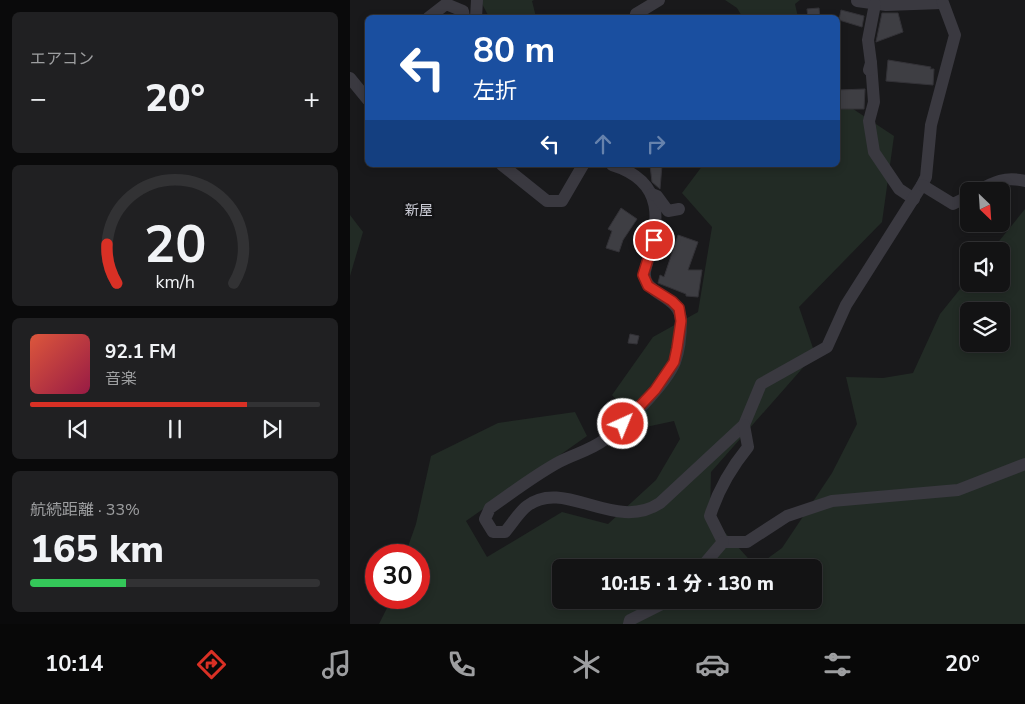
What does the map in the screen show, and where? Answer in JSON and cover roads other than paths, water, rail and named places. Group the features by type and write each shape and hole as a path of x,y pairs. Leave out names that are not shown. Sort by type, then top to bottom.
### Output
{"street":[{"path":"476,15 477,0"},
{"path":"636,15 659,0"},
{"path":"619,167 626,169 645,182 650,193 656,218 654,240 643,275 648,286 672,301 679,308 681,321 674,362 655,390 623,424 603,441 560,462 490,508 485,519 493,532 504,532 528,505 546,498 574,499 608,511 632,513 648,511 660,503 744,425 761,384 827,347 846,305 926,176 932,119 955,35 942,1 875,4 857,1"},
{"path":"432,15 446,4 463,11 464,15"},
{"path":"875,4 868,40 874,102 869,121 874,152 899,190 914,198"},
{"path":"866,80 871,63"},
{"path":"350,78 365,96"},
{"path":"504,167 547,201 562,201 582,167"},
{"path":"994,182 1013,178 1025,181"},
{"path":"922,185 953,204 960,200"},
{"path":"650,193 657,196 668,211 679,210"},
{"path":"723,542 710,516 717,494 735,463 748,446 744,425"},
{"path":"723,542 747,542 787,516 832,501 958,490 1025,464"},
{"path":"709,559 723,542"},
{"path":"629,624 630,620 652,609"}],"district":[{"name":"新屋","path":"419,210"}]}
